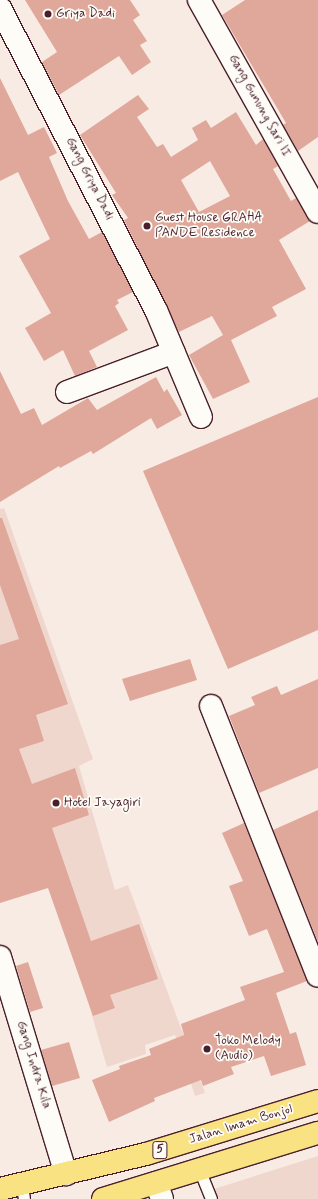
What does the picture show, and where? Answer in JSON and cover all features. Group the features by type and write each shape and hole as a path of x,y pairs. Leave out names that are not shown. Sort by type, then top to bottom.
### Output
{"highway":[{"name":"Jalan Imam Bonjol","path":"0,1189 23,1192 66,1174 146,1154 318,1101"},
{"name":"5","path":"103,1199 159,1191 199,1168 318,1134"}],"street":[{"name":"Gang Gunung Sari II","path":"199,0 318,212"},
{"name":"Gang Griya Dadi","path":"0,8 156,310 201,417"},
{"path":"67,392 174,352"},
{"path":"211,706 318,976"},
{"name":"Gang Indra Kila","path":"0,957 66,1174"}],"lane":[{"path":"199,1168 211,1199"}],"shaded area":[{"name":"Hotel Jayagiri","path":"4,508 93,759 79,766 115,890 128,885 205,1093 195,1096 175,1035 145,1045 146,1054 107,1067 0,700 0,509"},
{"path":"318,1156 318,1199 218,1199 214,1189"}],"building":[{"path":"25,0 130,0 140,15 133,20 147,41 140,45 151,62 132,75 119,56 59,95 42,62 57,52"},
{"path":"245,0 318,0 318,137 298,151 283,125 286,123 222,15"},
{"path":"0,78 28,135 44,127 57,153 49,157 68,201 89,239 102,232 133,292 117,300 119,303 115,306 128,330 89,351 97,367 75,376 63,350 44,361 25,328 51,313 19,256 50,239 18,172 0,181"},
{"path":"138,95 149,109 137,117 157,147 163,144 171,157 198,140 192,128 206,120 211,128 236,112 256,145 263,139 278,166 273,169 291,201 296,198 310,221 279,240 306,289 272,307 277,316 231,340 250,382 213,399 189,355 223,335 212,316 179,332 124,220 128,218 112,195 116,193 80,135","holes":["210,161 230,196 199,212 181,180"]},
{"path":"0,371 21,414 34,408 42,425 88,398 97,410 156,377 164,392 167,389 182,415 157,429 151,418 93,454 91,451 60,468 59,466 0,502"},
{"path":"318,397 318,630 228,669 143,471"},
{"path":"0,518 2,518 68,704 36,715 44,741 19,749 32,784 75,768 89,815 52,828 91,941 139,924 158,979 110,995 115,1008 93,1016 48,888 0,903 0,645 19,639 0,585"},
{"path":"190,659 197,680 130,701 122,679"},
{"path":"318,679 318,768 259,793 229,716 255,705 251,697 277,686 281,695"},
{"path":"318,810 318,942 273,830"},
{"path":"244,823 307,981 276,993 290,1034 296,1032 306,1065 271,1076 264,1056 231,1067 234,1074 203,1086 201,1080 154,1098 155,1101 109,1122 92,1080 120,1069 119,1066 151,1055 149,1049 184,1035 181,1024 245,1000 240,987 284,972 267,929 249,936 229,886 243,881 222,833"},
{"path":"28,962 43,1008 30,1012 16,966"},
{"path":"69,1042 80,1078 52,1086 41,1050"}],"place":[{"name":"Griya Dadi","path":"48,14"},
{"name":"Guest House GRAHA PANDE Residence","path":"147,226"},
{"name":"Hotel Jayagiri","path":"56,803"},
{"name":"Toko Melody (Audio)","path":"207,1049"}]}
